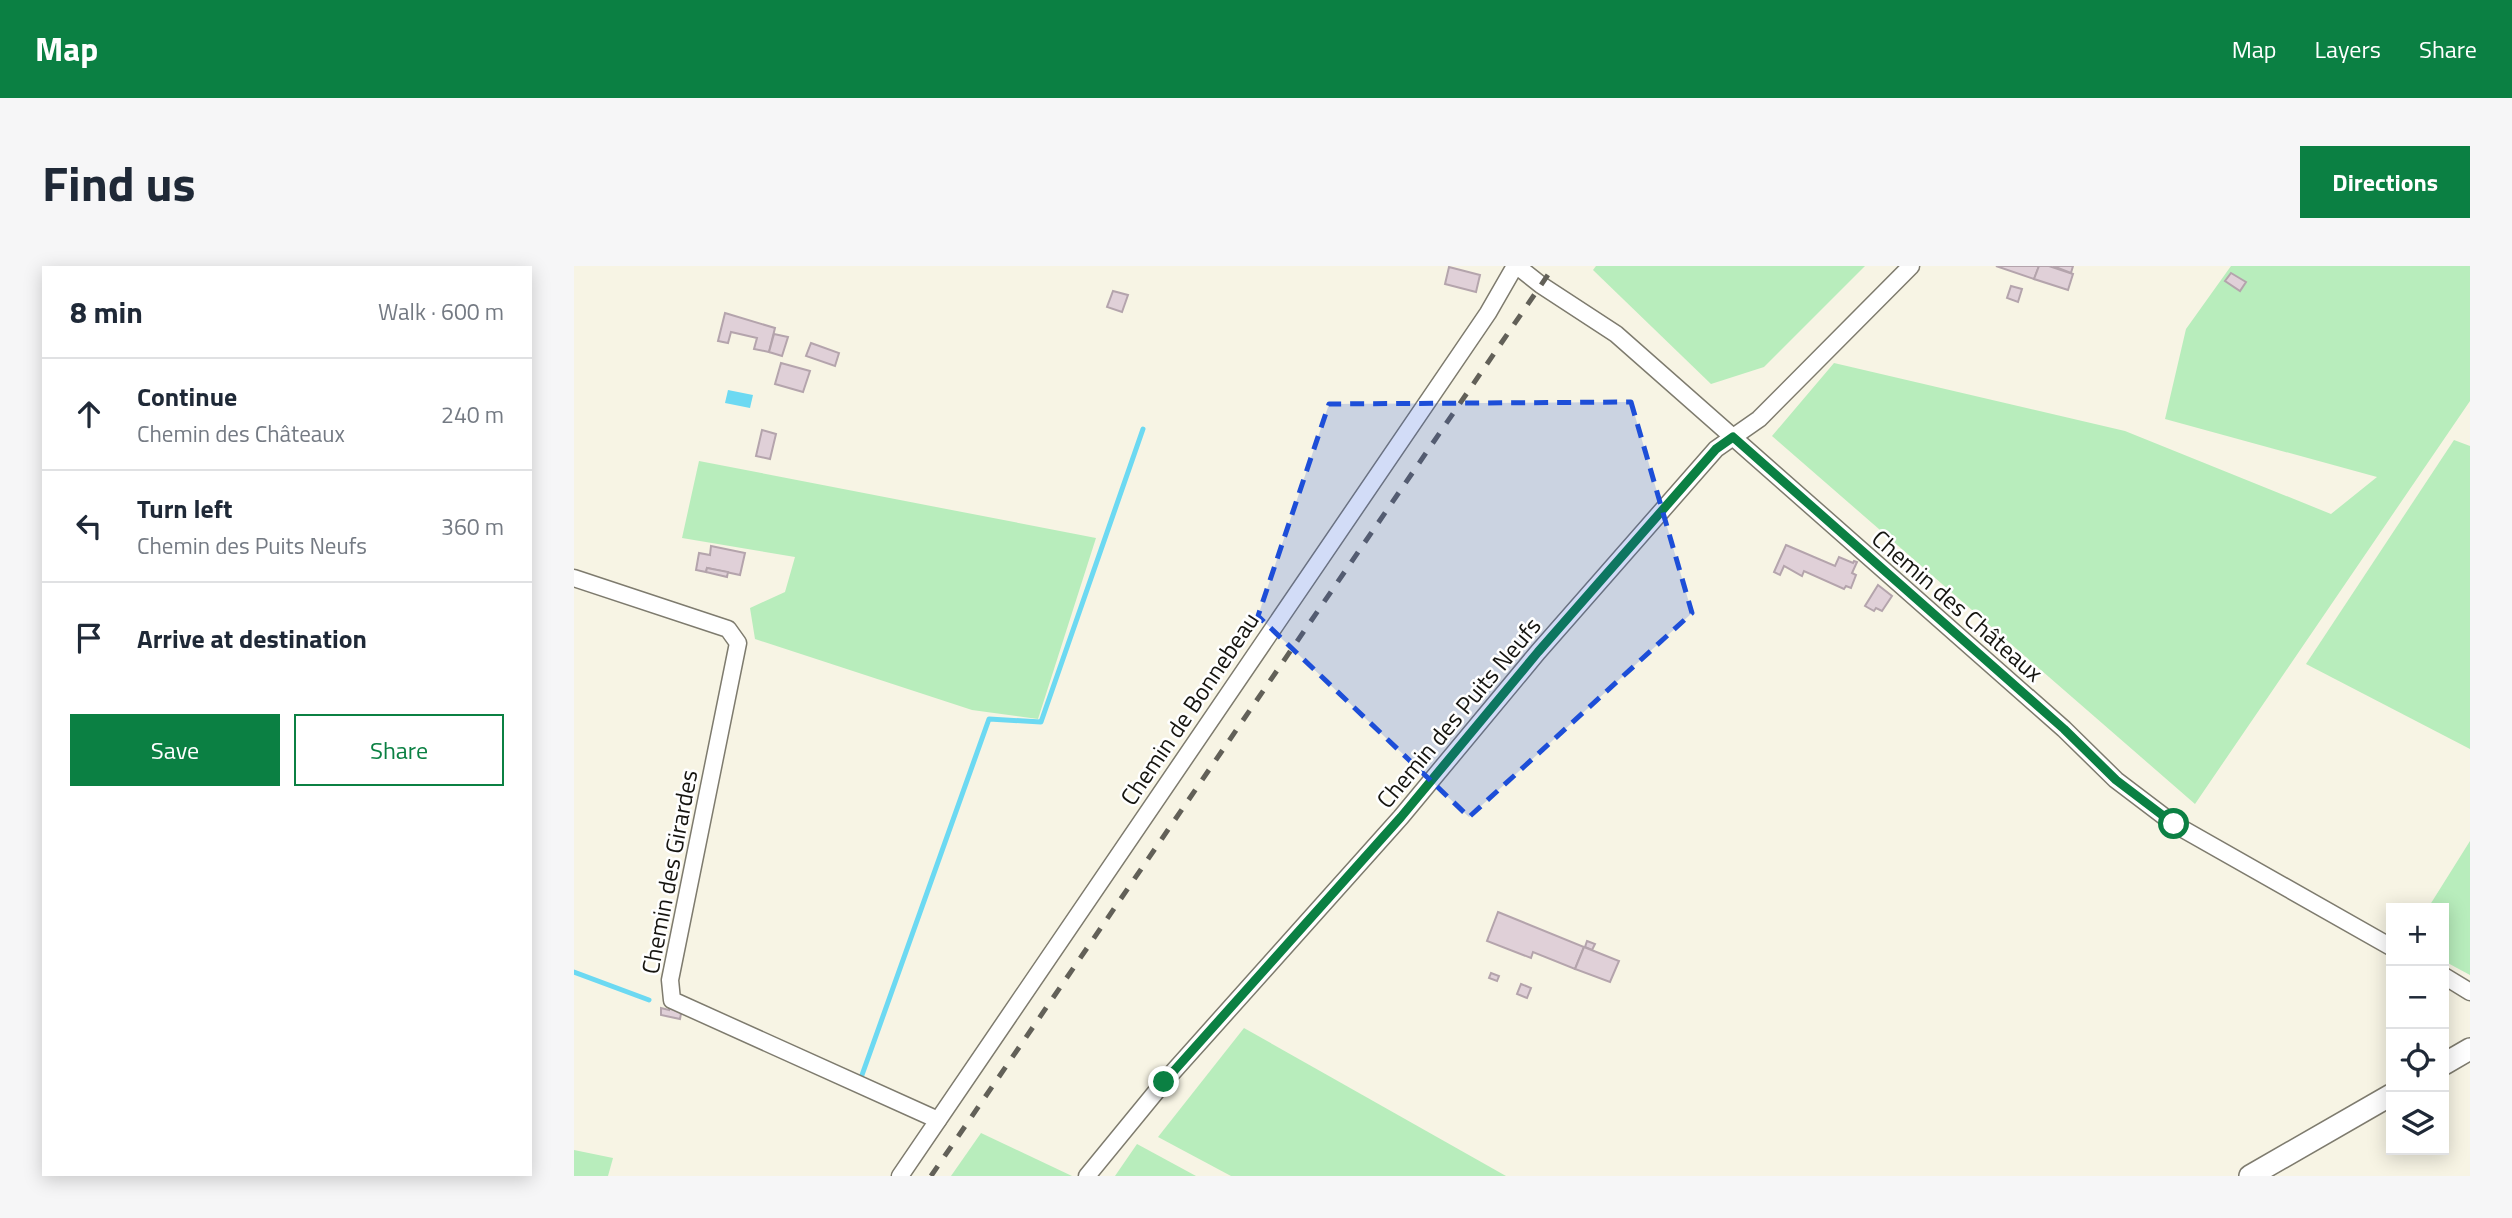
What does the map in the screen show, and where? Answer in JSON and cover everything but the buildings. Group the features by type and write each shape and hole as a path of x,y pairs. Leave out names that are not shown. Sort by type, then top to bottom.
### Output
{"street":[{"name":"Chemin des Châteaux","path":"1516,266 1616,334 2064,729 2116,780 2174,824 2386,944"},
{"name":"Chemin de Bonnebeau","path":"900,1176 1488,313 1516,266"},
{"name":"Chemin des Puits Neufs","path":"1087,1176 1164,1082 1393,827 1538,652 1716,449 1759,419 1912,266"},
{"name":"Chemin des Girardes","path":"574,578 727,629 738,643 670,980 672,1000 938,1120"},
{"path":"2449,979 2470,992"},
{"path":"2449,1061 2470,1049"},
{"path":"2250,1176 2386,1098"}],"highlighted area":[{"path":"1631,402 1692,613 1469,817 1258,616 1329,404"}],"green space":[{"path":"1596,266 1865,266 1764,367 1711,384 1593,270"},
{"path":"2231,266 2470,266 2470,401 2195,804 1772,436 1834,363 2125,431 2331,514 2377,477 2165,419 2186,329"},
{"path":"2454,440 2470,446 2470,749 2306,664"},
{"path":"699,461 1096,538 1038,719 972,710 755,639 750,608 785,592 795,557 682,538"},
{"path":"2470,841 2470,975 2449,964 2449,903 2431,903"},
{"path":"1244,1028 1506,1176 1231,1176 1158,1137"},
{"path":"981,1133 1072,1176 951,1176"},
{"path":"1137,1144 1196,1176 1115,1176"},
{"path":"574,1150 613,1158 608,1176 574,1176"}],"water":[{"path":"728,390 753,395 750,408 725,403"}],"waterway":[{"path":"862,1075 989,719 1041,722 1143,429"},
{"path":"574,972 649,1000"}],"railway":[{"path":"931,1176 1554,266"}],"route":[{"path":"1164,1082 1401,817 1538,652 1716,449 1733,437 2064,729 2116,780 2174,824"}]}
